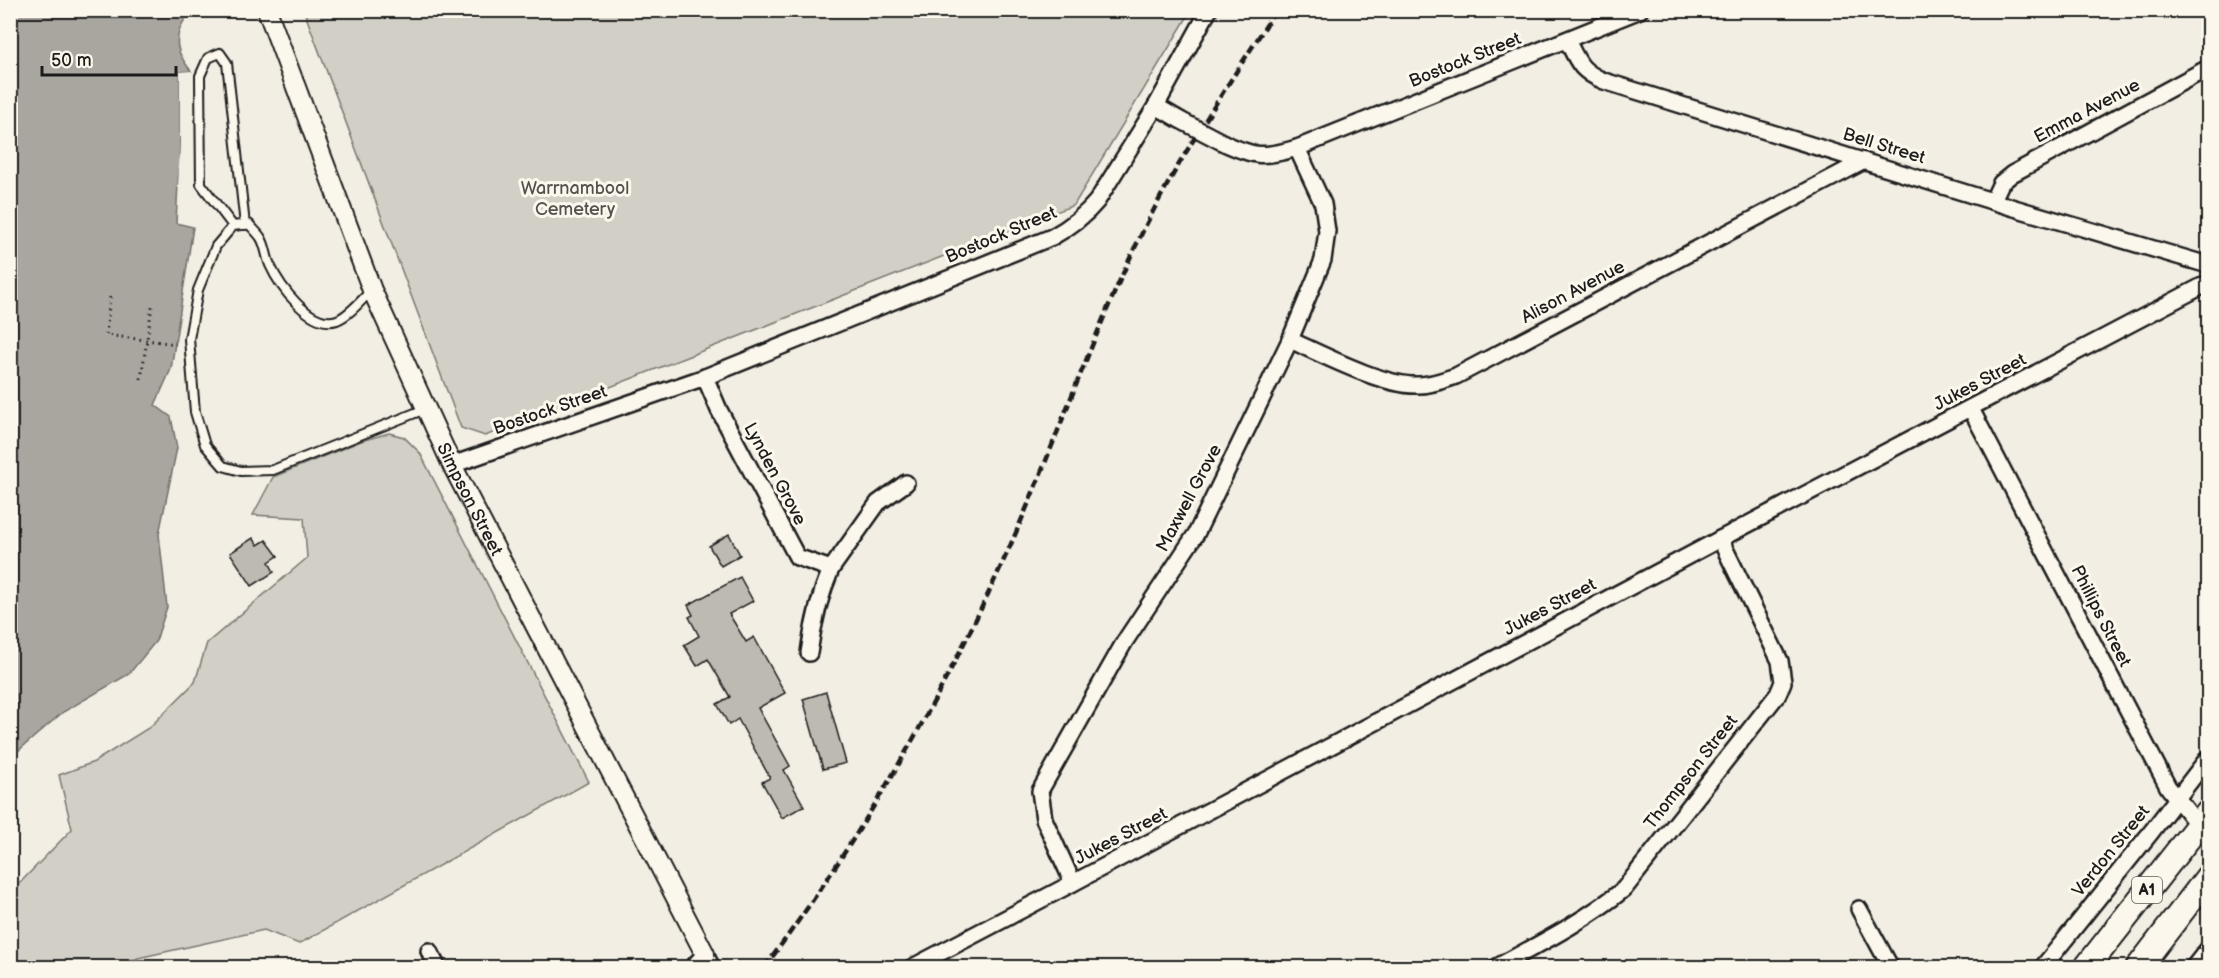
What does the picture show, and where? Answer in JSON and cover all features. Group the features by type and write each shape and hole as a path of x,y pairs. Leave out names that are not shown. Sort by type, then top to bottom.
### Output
{"highway":[{"name":"A1","path":"2086,968 2205,824"},
{"name":"A1","path":"2138,968 2208,877"}],"street":[{"name":"Simpson Street","path":"267,10 372,290 425,409 708,961"},
{"path":"1156,106 1209,10"},
{"name":"Bostock Street","path":"452,465 705,377 1052,237 1086,215 1156,106 1224,144 1250,155 1274,155 1297,148 1639,11"},
{"name":"Bell Street","path":"1567,40 1581,67 1589,75 2208,265"},
{"name":"Emma Avenue","path":"1993,200 2001,183 2012,174 2208,68"},
{"name":"Maxwell Grove","path":"1073,883 1044,819 1040,791 1125,641 1196,534 1290,340 1323,260 1327,231 1323,204 1297,148"},
{"name":"Alison Avenue","path":"1290,340 1364,372 1400,383 1419,386 1438,382 1467,371 1864,161"},
{"name":"Jukes Street","path":"910,968 1720,539 2208,284"},
{"name":"Lynden Grove","path":"705,377 797,557 831,569"},
{"name":"Phillips Street","path":"1971,409 2163,777 2177,800 2205,824"},
{"path":"809,653 820,592 831,569 878,503 906,483"},
{"name":"Thompson Street","path":"1495,968 1612,900 1624,889 1778,694 1783,682 1780,661 1720,539"},
{"name":"Verdon Street","path":"2042,968 2208,758"},
{"path":"1859,909 1891,968"},
{"path":"2193,968 2208,948"},
{"path":"429,951 438,968"},
{"path":"692,968 708,961"}],"lane":[{"path":"232,226 201,184 200,76 208,57 220,53 227,63 245,225"},
{"path":"372,290 336,320 320,320 300,308 287,294 269,264 262,239 249,224 232,226 216,246 198,290 189,339 195,412 205,445 223,466 241,471 273,470 425,409"}],"path":[{"path":"110,297 106,335 176,344"},
{"path":"141,380 152,306"}],"green space":[{"name":"Warrnambool Cemetery","path":"304,10 1191,11 1074,205 485,436 461,428"},
{"path":"389,433 404,437 420,453 589,782 299,944 264,930 138,958 118,967 11,967 11,892 72,829 59,775 94,762 150,727 195,682 207,643 307,558 304,518 253,515 273,477 361,441"}],"shaded area":[{"path":"11,11 188,11 177,41 181,56 191,71 180,72 180,145 176,223 193,227 171,369 155,405 171,417 177,448 159,534 167,607 156,641 129,674 63,712 11,757"}],"pier":[{"path":"191,71 191,74 183,75 183,146 181,188 178,188 180,72"}],"building":[{"path":"729,534 740,555 721,566 709,546"},
{"path":"253,538 258,545 266,540 278,556 269,562 274,572 252,586 230,553"},
{"path":"740,577 753,601 729,614 746,642 754,637 785,693 758,708 790,766 784,770 804,806 782,818 762,782 770,778 738,719 729,725 717,704 730,697 708,659 697,666 684,645 699,636 689,617 693,615 688,605"},
{"path":"826,692 846,763 823,769 803,699"}],"railway":[{"path":"764,968 837,864 904,756 935,700 1018,528 1096,335 1148,221 1193,140 1276,10"}]}
